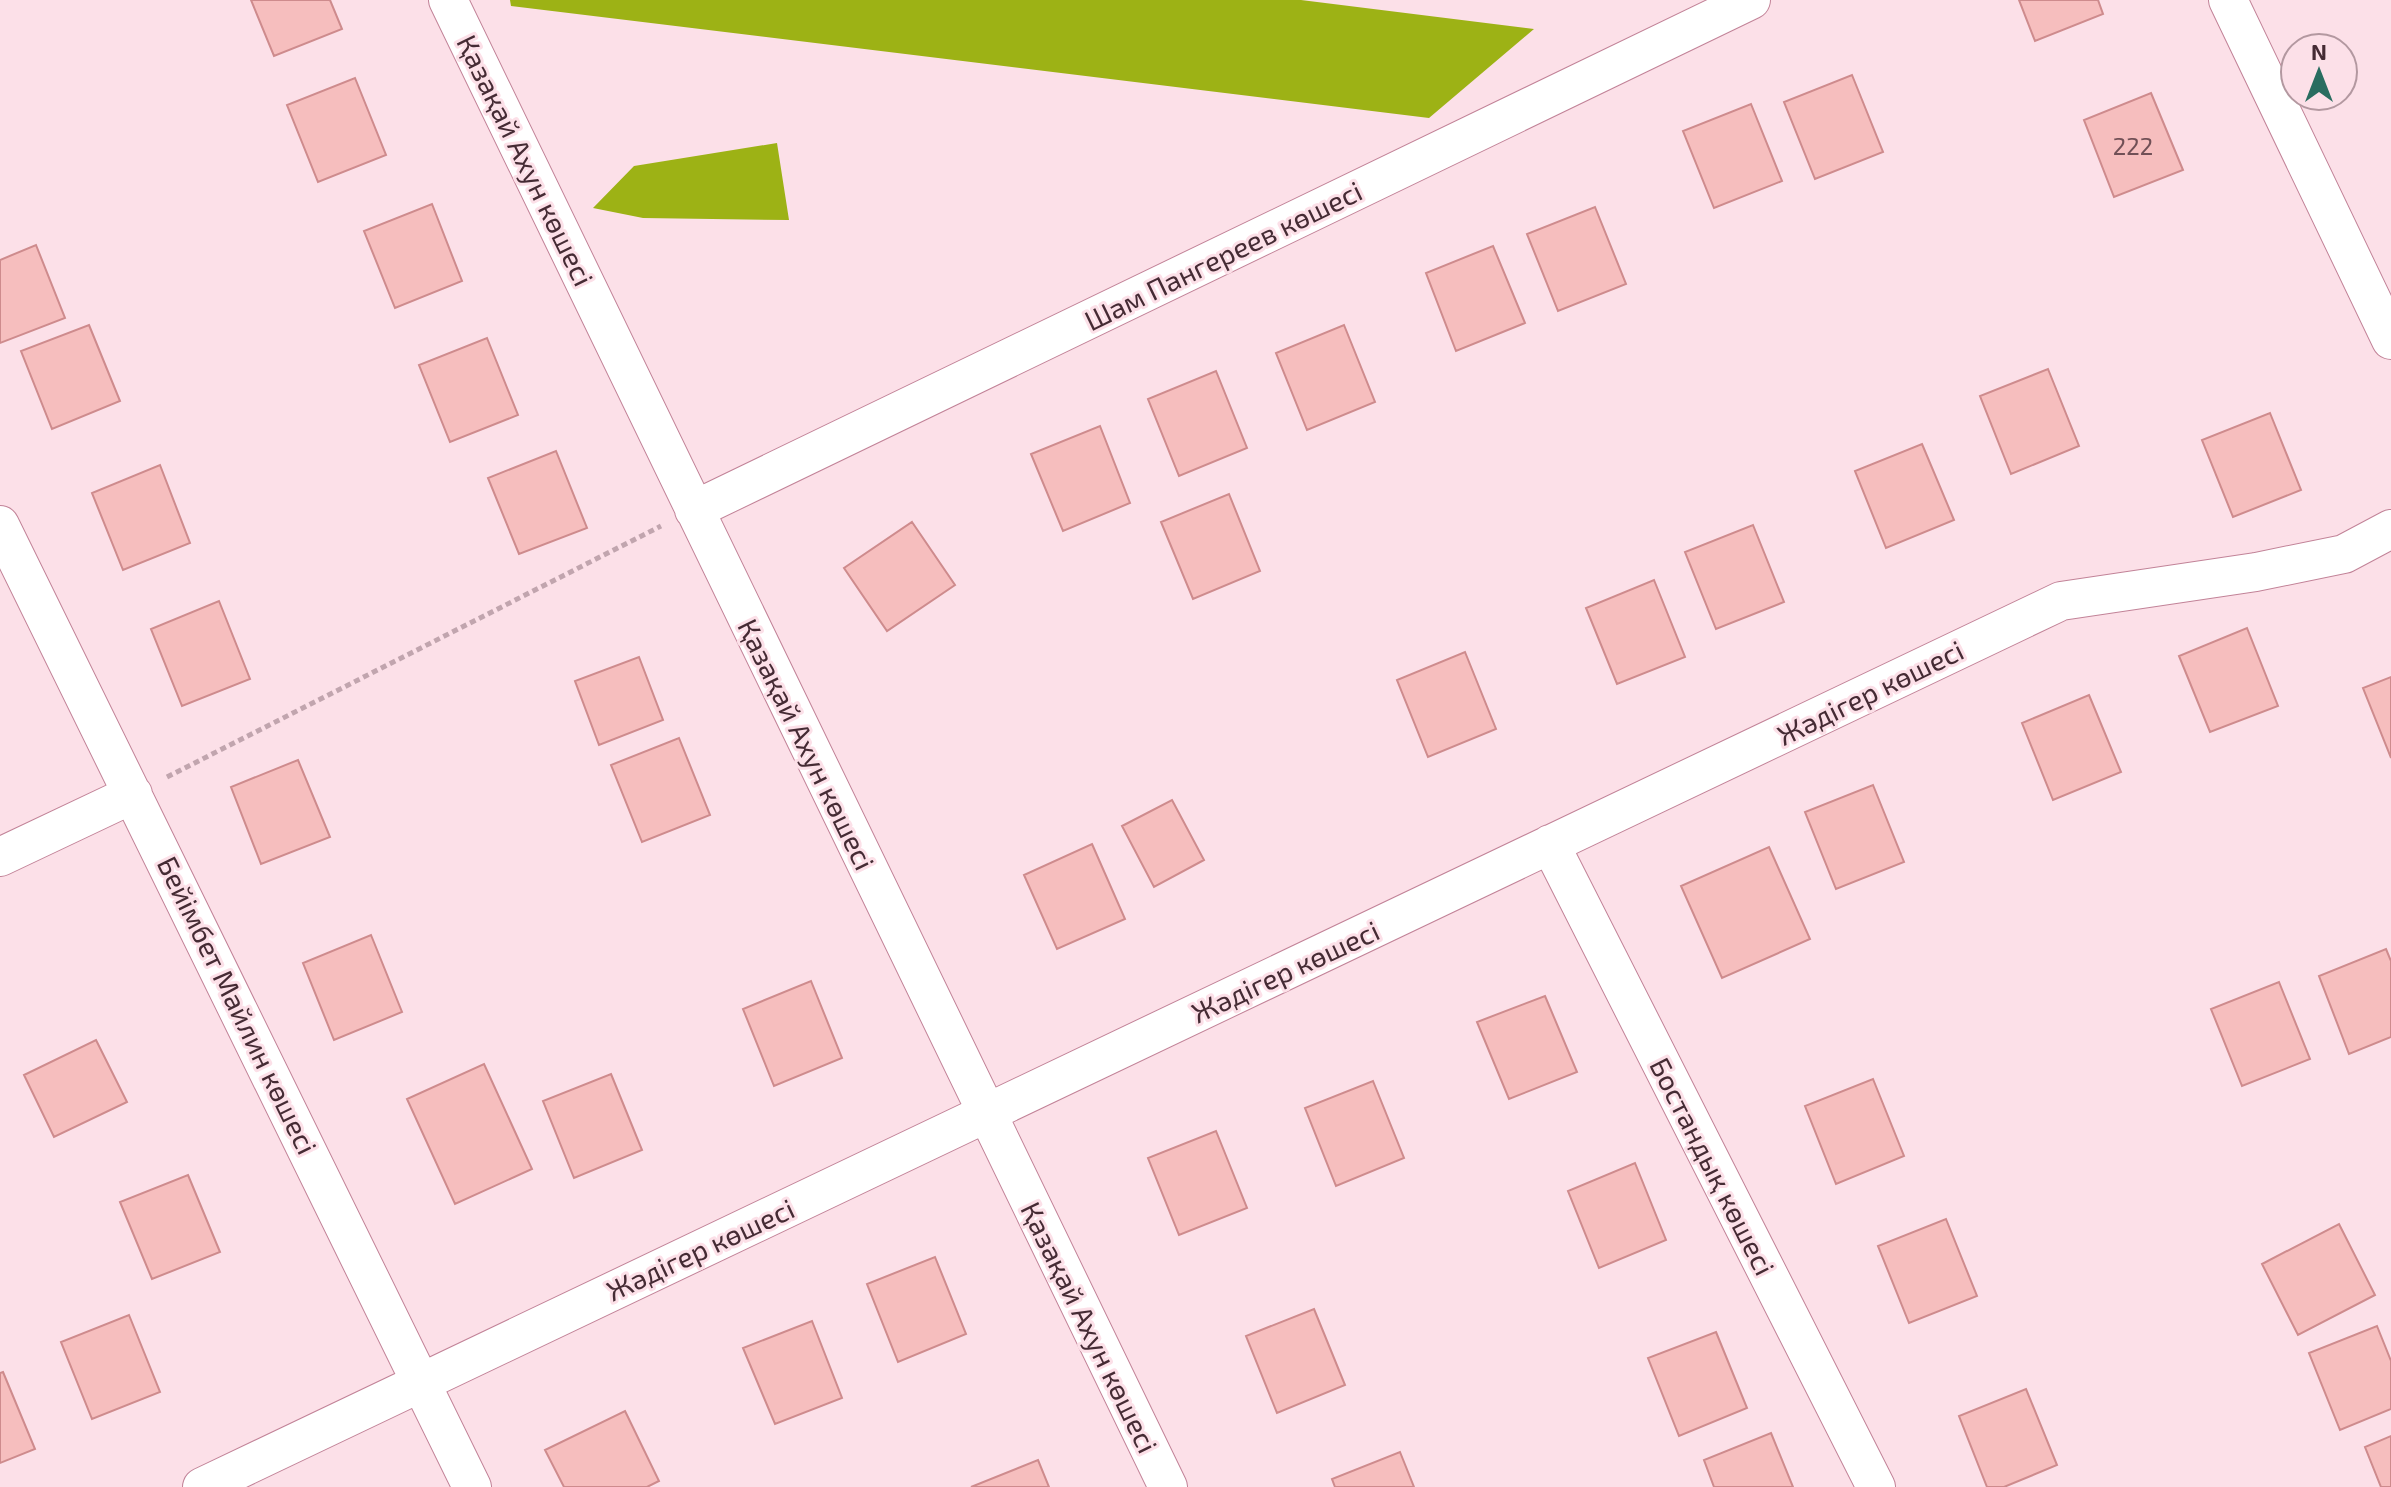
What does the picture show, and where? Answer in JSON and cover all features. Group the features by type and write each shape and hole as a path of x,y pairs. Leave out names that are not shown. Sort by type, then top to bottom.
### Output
{"street":[{"name":"Қазақай Ахун көшесі","path":"448,0 1168,1487"},
{"name":"Шам Пангереев көшесі","path":"694,510 1751,0"},
{"path":"2228,0 2391,340"},
{"name":"Бейімбет Майлин көшесі","path":"0,525 472,1487"},
{"name":"Жәдігер көшесі","path":"202,1487 2061,601 2256,572 2344,554 2391,529"},
{"path":"0,857 133,794"},
{"name":"Бостандық көшесі","path":"1550,844 1876,1487"}],"path":[{"path":"133,794 694,510"}],"green space":[{"path":"510,0 1301,0 1534,29 1429,118 511,6"},
{"path":"777,143 789,220 643,218 593,208 634,166"}],"building":[{"path":"251,0 330,0 342,29 274,56"},
{"path":"2019,0 2098,0 2103,14 2035,41"},
{"path":"1852,75 1883,152 1815,179 1784,102"},
{"path":"355,78 386,155 318,182 287,105"},
{"path":"2151,93 2183,170 2114,197 2084,120"},
{"path":"1751,104 1782,181 1714,208 1683,131"},
{"path":"432,204 462,281 395,308 364,231"},
{"path":"1595,207 1626,284 1558,311 1527,234"},
{"path":"36,245 65,318 0,343 0,260"},
{"path":"1493,246 1525,323 1456,351 1426,273"},
{"path":"89,325 120,401 52,429 21,351"},
{"path":"1344,325 1375,402 1307,430 1276,353"},
{"path":"487,338 518,415 450,442 419,365"},
{"path":"2048,369 2079,446 2011,474 1980,396"},
{"path":"1216,371 1247,448 1179,476 1148,399"},
{"path":"2270,413 2301,490 2233,517 2202,440"},
{"path":"1100,426 1130,503 1063,531 1031,454"},
{"path":"1922,444 1954,520 1886,548 1855,471"},
{"path":"556,451 587,528 519,554 488,478"},
{"path":"160,465 190,543 123,570 92,493"},
{"path":"1229,494 1260,571 1193,599 1161,522"},
{"path":"912,522 955,585 887,631 844,568"},
{"path":"1753,525 1784,602 1716,629 1685,552"},
{"path":"1654,580 1685,657 1617,684 1586,608"},
{"path":"219,601 250,679 182,706 151,629"},
{"path":"2247,628 2278,706 2210,732 2179,656"},
{"path":"1465,652 1496,729 1428,757 1397,680"},
{"path":"639,657 663,720 599,745 575,681"},
{"path":"2391,677 2391,758 2363,688"},
{"path":"2089,695 2121,772 2053,800 2022,723"},
{"path":"679,738 710,815 642,842 611,765"},
{"path":"298,760 330,837 261,864 231,787"},
{"path":"1873,785 1904,862 1836,889 1805,812"},
{"path":"1172,800 1204,860 1154,887 1122,826"},
{"path":"1092,844 1125,919 1057,949 1024,875"},
{"path":"1769,847 1810,939 1722,978 1681,886"},
{"path":"371,935 402,1012 334,1040 303,963"},
{"path":"2386,949 2391,961 2391,1037 2349,1054 2319,976"},
{"path":"811,981 842,1058 774,1086 743,1009"},
{"path":"2279,982 2310,1059 2242,1086 2211,1009"},
{"path":"1545,996 1577,1072 1509,1099 1477,1022"},
{"path":"96,1040 127,1102 54,1137 24,1075"},
{"path":"484,1064 532,1169 455,1204 407,1099"},
{"path":"611,1074 642,1150 574,1178 543,1101"},
{"path":"1873,1079 1904,1156 1836,1184 1805,1106"},
{"path":"1373,1081 1404,1158 1336,1186 1305,1108"},
{"path":"1216,1131 1247,1208 1179,1235 1148,1158"},
{"path":"1635,1163 1666,1240 1599,1268 1568,1191"},
{"path":"188,1175 220,1252 152,1279 120,1202"},
{"path":"1946,1219 1977,1296 1909,1323 1878,1246"},
{"path":"2339,1224 2375,1295 2298,1335 2262,1264"},
{"path":"935,1257 966,1334 898,1362 867,1284"},
{"path":"1314,1309 1345,1385 1277,1413 1246,1336"},
{"path":"129,1315 160,1392 92,1419 61,1342"},
{"path":"812,1321 842,1398 775,1424 743,1348"},
{"path":"2377,1326 2391,1361 2391,1409 2340,1430 2309,1353"},
{"path":"1716,1332 1747,1408 1679,1436 1648,1358"},
{"path":"3,1372 35,1449 0,1463 0,1373"},
{"path":"2026,1389 2057,1465 2004,1487 1987,1487 1959,1416"},
{"path":"625,1411 659,1481 647,1487 564,1487 545,1450"},
{"path":"1771,1433 1793,1487 1714,1487 1704,1460"},
{"path":"2391,1436 2391,1487 2381,1487 2365,1447"},
{"path":"1400,1452 1414,1487 1335,1487 1332,1479"},
{"path":"1038,1460 1049,1487 971,1487"}]}
